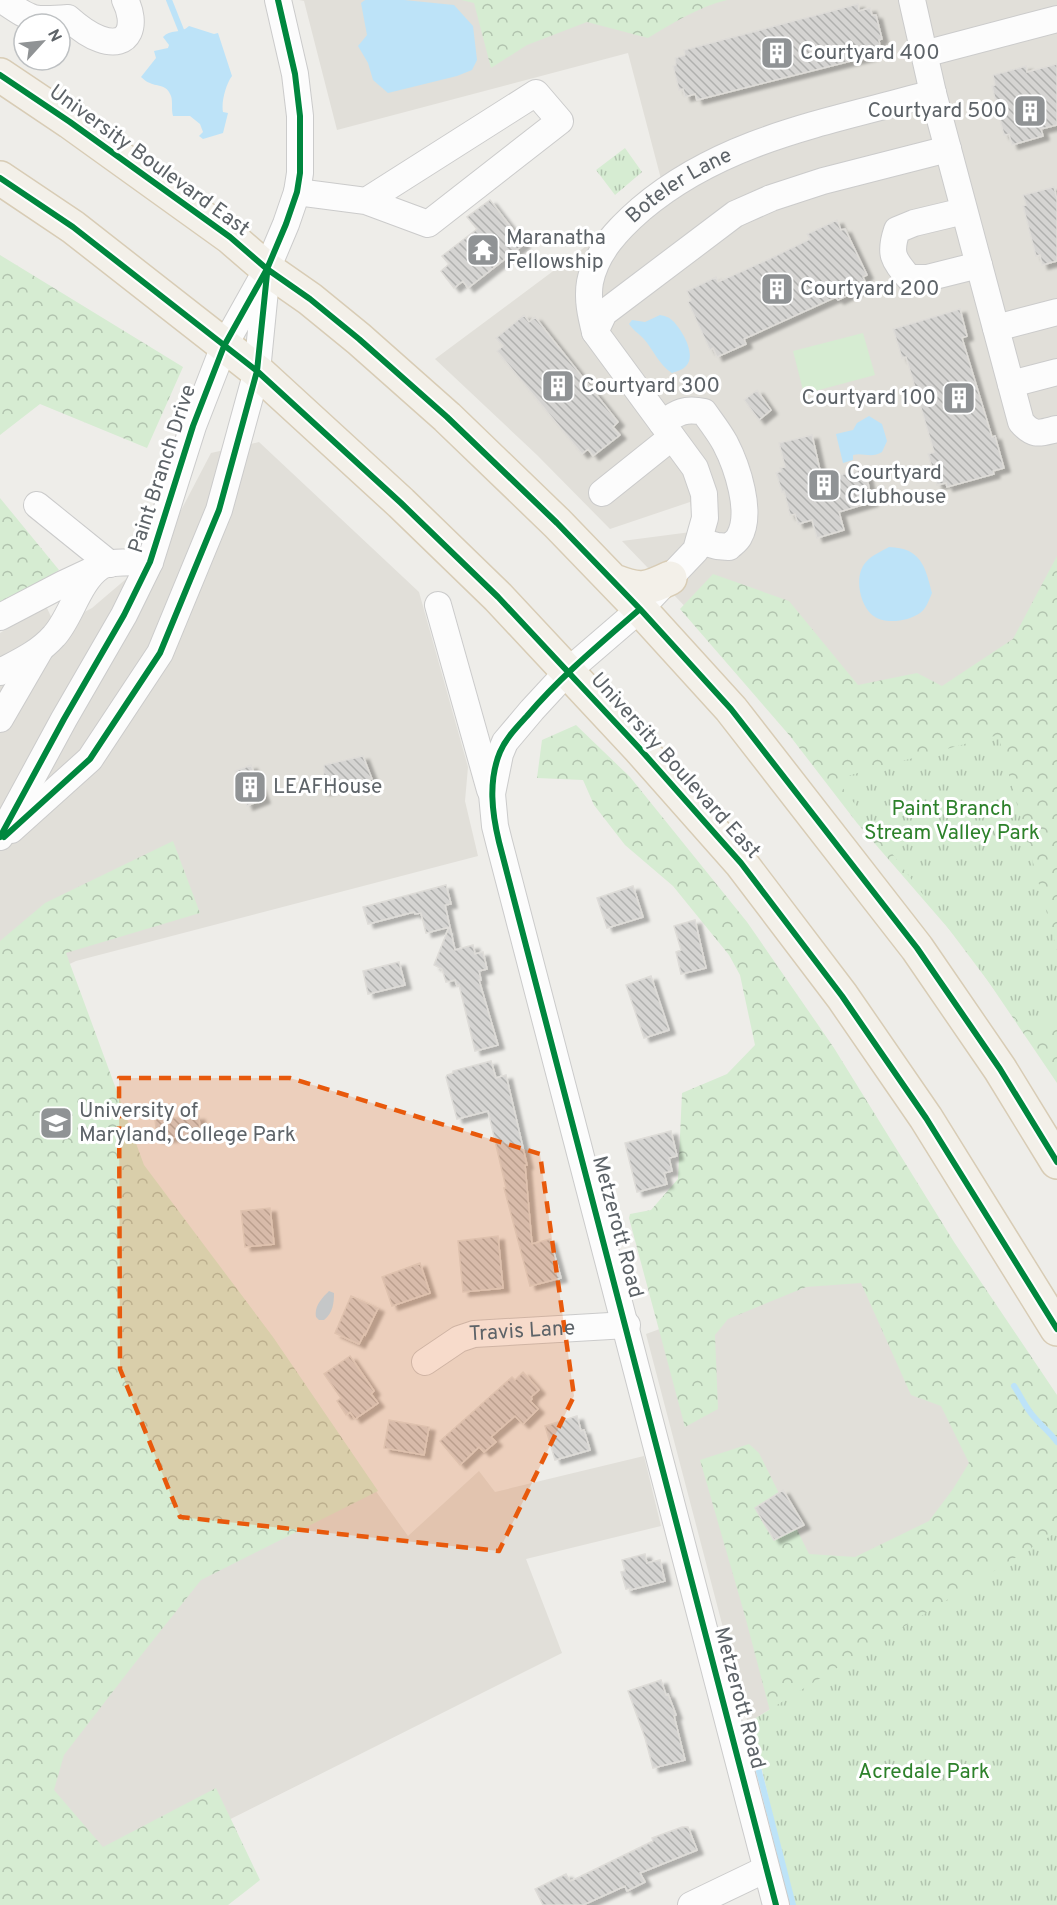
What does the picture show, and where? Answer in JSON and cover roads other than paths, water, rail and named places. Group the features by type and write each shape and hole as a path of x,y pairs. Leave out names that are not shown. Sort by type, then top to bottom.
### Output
{"main road":[{"name":"University Boulevard East","path":"0,75 70,122 230,237 267,269 310,299 351,332 447,417 614,581 731,709 917,948 1000,1069 1057,1162"},
{"name":"University Boulevard East","path":"0,178 73,227 257,371 401,503 498,597 640,749 741,863 842,996 926,1118 1057,1329"},
{"path":"614,581 634,589 650,587 670,578"}],"street":[{"path":"2,0 30,18 40,21 68,18 89,34 101,40 112,41 123,40 129,34 132,23 130,9 125,0"},
{"path":"267,269 297,192 300,173 300,116 295,74 278,0"},
{"path":"912,0 933,93 1021,422 1028,430 1038,434 1057,429"},
{"path":"924,54 1057,19"},
{"path":"297,192 366,201 428,224 560,121 536,93 366,201"},
{"name":"Boteler Lane","path":"640,609 696,550 705,518 704,494 695,468 595,332 589,307 589,285 598,258 625,223 654,199 683,178 725,156 772,137 933,93"},
{"path":"595,332 604,313 735,214 771,198 823,181 948,149"},
{"path":"964,211 914,223 897,230 892,245 896,262 909,278 927,279 979,265"},
{"name":"Paint Branch Drive","path":"0,839 64,719 124,615 150,562 193,426 224,346 267,269"},
{"name":"Paint Branch Drive","path":"0,839 90,759 160,653 219,510 257,371 267,269"},
{"path":"996,328 1057,312"},
{"path":"1011,384 1057,372"},
{"path":"602,493 667,430 675,414 691,409 704,412 724,441 736,468 743,497 744,520 739,538 729,547 699,541"},
{"path":"38,505 105,565"},
{"path":"0,617 52,589 105,565 150,562"},
{"path":"0,719 40,650 55,635 83,586 105,565"},
{"path":"438,605 492,795"},
{"name":"Metzerott Road","path":"640,609 568,671 505,742 500,754 492,795 495,826 776,1905"},
{"path":"0,672 40,650"},
{"name":"Travis Lane","path":"425,1362 446,1347 474,1334 627,1326"},
{"path":"691,1905 766,1869"}],"water":[{"path":"365,0 404,0 454,5 473,26 477,60 472,70 457,76 388,93 373,80 368,63 358,46 367,35 361,3"},
{"path":"189,26 214,34 218,33 232,76 223,98 223,112 228,113 223,133 203,139 199,136 203,132 200,124 190,116 173,116 172,98 167,89 149,83 141,77 156,58 154,51 168,48 169,45 163,37"},
{"path":"660,315 677,325 689,349 690,356 686,366 672,373 663,366 647,342 629,324 632,320 645,322"},
{"path":"869,416 882,424 887,441 882,452 874,455 853,455 853,460 843,463 836,434 853,430 857,423"},
{"path":"889,547 908,551 920,560 932,593 922,611 915,616 895,621 882,620 871,614 863,603 859,581 862,567 866,562"},
{"path":"329,1291 334,1293 332,1308 324,1320 319,1320 316,1317 317,1306"}],"waterway":[{"path":"169,0 181,30"},
{"path":"1014,1386 1030,1412 1057,1442"},
{"path":"751,1740 793,1905"}],"place":[{"name":"Courtyard 400","path":"777,53"},
{"name":"Courtyard 500","path":"1030,111"},
{"name":"Maranatha Fellowship","path":"483,250"},
{"name":"Courtyard 200","path":"777,289"},
{"name":"Courtyard 300","path":"558,386"},
{"name":"Courtyard 100","path":"959,398"},
{"name":"Courtyard Clubhouse","path":"824,485"},
{"name":"LEAFHouse","path":"250,787"},
{"name":"University of Maryland, College Park","path":"56,1123"}],"park label":[{"name":"Paint Branch Stream Valley Park","path":"952,821"},
{"name":"Acredale Park","path":"924,1772"}]}
